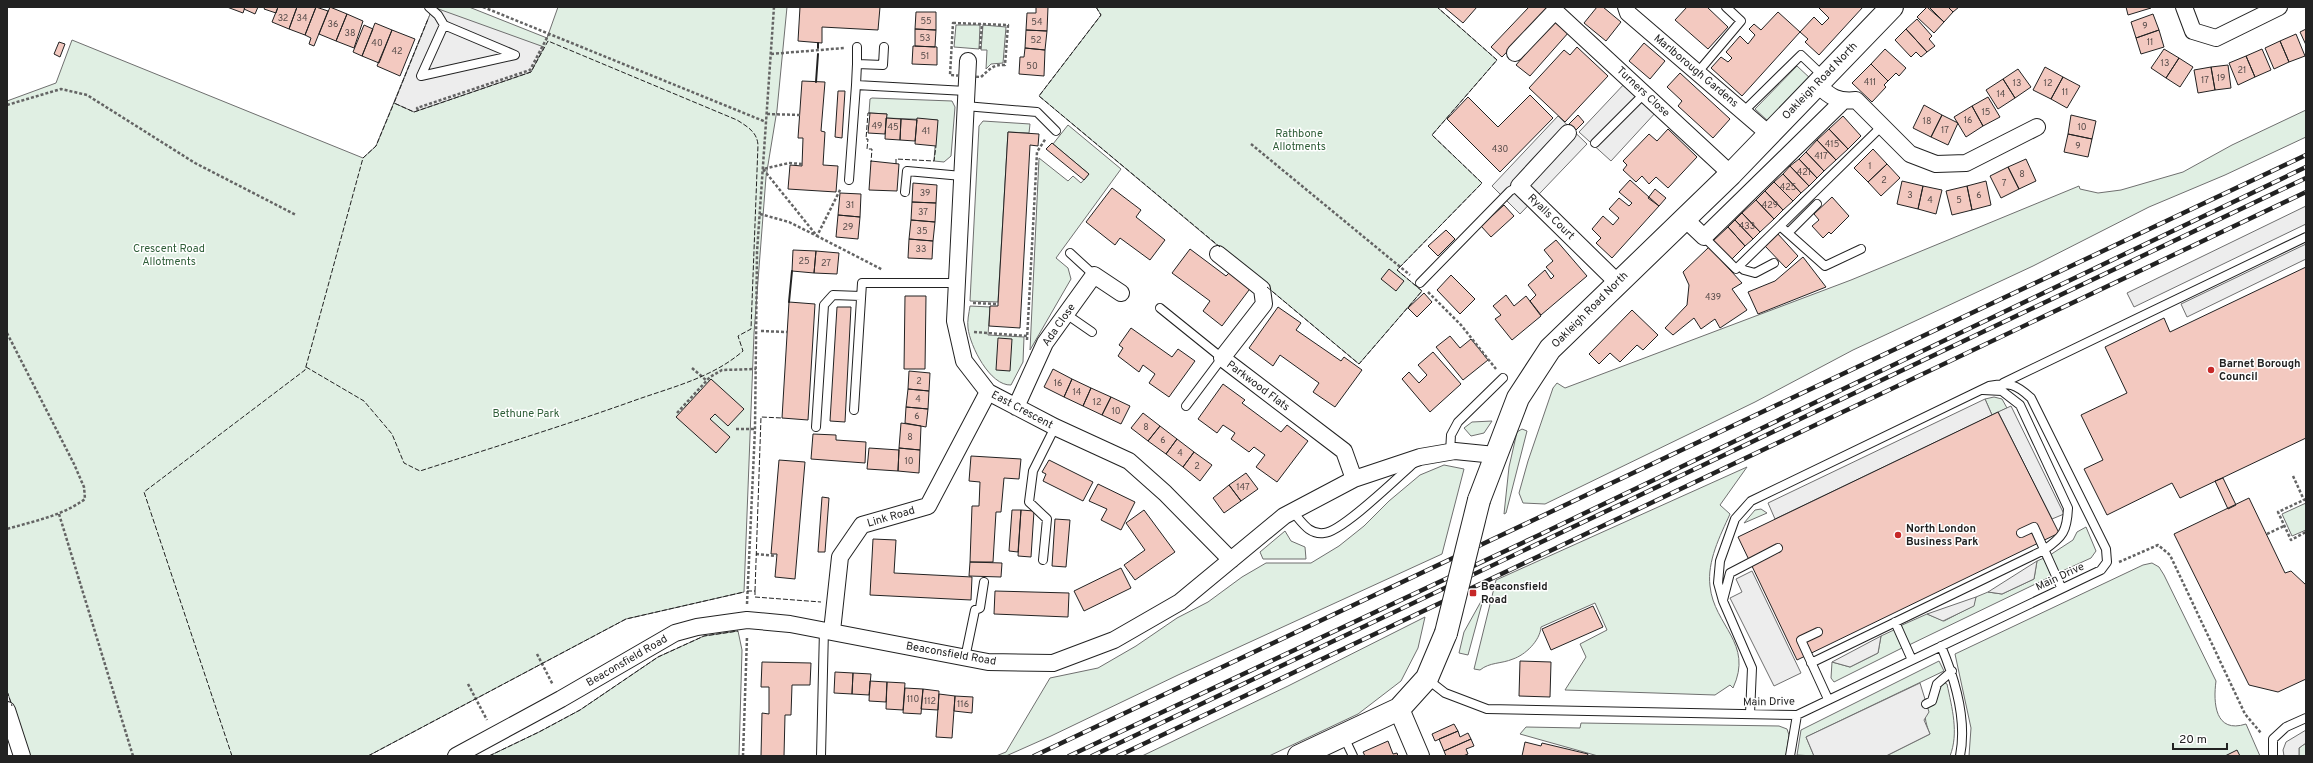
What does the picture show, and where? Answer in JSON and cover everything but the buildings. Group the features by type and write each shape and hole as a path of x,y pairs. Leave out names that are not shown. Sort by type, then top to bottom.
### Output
{"main road":[{"name":"Oakleigh Road North","path":"1399,709 1427,678 1446,633 1479,500 1495,455 1518,398 1550,349 1731,174 1892,7"},
{"path":"1299,756 1399,709"}],"street":[{"name":"Marlborough Gardens","path":"1626,7 1628,13 1769,134"},
{"path":"2184,7 2193,31 2216,38 2280,7"},
{"name":"Turners Close","path":"1515,53 1555,11 1731,174"},
{"name":"East Crescent","path":"968,61 955,321 964,361 988,392 1016,408 1129,462 1164,493 1231,560"},
{"path":"1821,81 1831,98 1843,101 1856,100 1881,127 1910,154 1936,164 1966,163 2037,127"},
{"path":"1685,219 1704,237 1843,101"},
{"name":"Ryalls Court","path":"1568,133 1519,186 1618,282"},
{"name":"Parkwood Flats","path":"1218,254 1262,289 1264,304 1222,358 1344,451 1354,479"},
{"path":"1094,275 1120,293"},
{"name":"Ada Close","path":"1016,408 1045,343 1094,275"},
{"name":"Link Road","path":"828,630 840,557 862,525 928,506 988,392"},
{"name":"Beaconsfield Road","path":"456,756 561,699 675,633 697,627 747,620 828,630 988,662 1053,663 1114,640 1180,602 1284,516 1354,479 1420,457 1450,452 1495,455"},
{"path":"1399,709 1419,756"},
{"path":"7,710 22,756"}],"lane":[{"path":"429,7 438,15 444,25 515,55 422,76 444,25"},
{"path":"1698,72 1741,22 1726,7"},
{"path":"849,180 856,85 857,47"},
{"path":"857,64 883,65 884,47"},
{"path":"1744,111 1801,55 1821,81"},
{"path":"856,85 966,98 1037,112 1055,129"},
{"path":"1595,143 1645,93"},
{"path":"1704,237 1736,269 1881,127"},
{"path":"905,192 907,171 962,176"},
{"path":"1420,283 1510,192 1519,186"},
{"path":"1788,233 1817,204"},
{"path":"1780,226 1825,266 1861,249"},
{"path":"1750,714 1752,668 1723,601 1718,583 1720,560 1735,519 1752,501 1980,390 2003,383 2306,236"},
{"path":"1070,253 1094,275"},
{"path":"1739,266 1744,270 1755,273 1774,263"},
{"path":"854,410 862,283 957,283"},
{"path":"816,427 824,305 833,295 861,296"},
{"path":"1160,308 1222,358 1186,406"},
{"path":"1066,314 1092,332"},
{"path":"1450,452 1451,436 1458,422 1503,378"},
{"path":"2003,383 2019,387 2031,398 2106,549 2107,562"},
{"path":"1811,663 2044,550 2058,540 2067,527 2068,508 2020,405 2002,391 1980,390"},
{"path":"1043,560 1047,519 1029,502 1033,471 1055,427"},
{"path":"1293,512 1310,531 1325,534 1344,523 1420,457"},
{"path":"2021,534 2034,527 2061,587"},
{"path":"1723,601 1730,573 1778,548"},
{"name":"Main Drive","path":"1427,678 1445,693 1487,708 1797,715 2061,587 2101,570 2107,562"},
{"path":"965,658 975,610 980,608 984,582"},
{"path":"1895,622 1912,660"},
{"path":"820,756 828,630"},
{"path":"1818,632 1801,640 1828,699"},
{"path":"1941,646 1952,671 1962,732 1960,756"},
{"path":"1926,704 1932,701 1936,684 1952,671"},
{"path":"1790,756 1797,715"},
{"path":"2273,756 2273,739 2286,727 2306,718"},
{"path":"1343,736 1353,756"}],"path":[{"path":"483,7 766,122"},
{"path":"743,756 747,620 746,592 748,585 755,429 760,214 774,7"},
{"path":"968,61 980,49 982,24"},
{"path":"418,110 418,108 530,70 549,34"},
{"path":"771,54 857,47"},
{"path":"7,105 61,89 87,95 195,163 296,215"},
{"path":"767,114 800,115"},
{"path":"1037,360 1026,353 1037,152 1055,129"},
{"path":"1251,144 1420,283 1461,325 1503,378"},
{"path":"763,169 789,163 802,164"},
{"path":"763,169 817,236"},
{"path":"817,236 842,186 849,180"},
{"path":"760,214 789,222 883,269 893,283"},
{"path":"956,302 998,304"},
{"path":"761,331 787,332"},
{"path":"957,331 1027,336"},
{"path":"7,333 84,487 85,499 72,509 7,529"},
{"path":"692,368 707,381"},
{"path":"678,413 707,381 722,370 756,369"},
{"path":"736,429 755,429"},
{"path":"2293,476 2305,499 2278,512 2291,540 2306,532"},
{"path":"59,514 133,756"},
{"path":"2266,534 2284,526"},
{"path":"2107,562 2120,562 2158,546 2170,555 2245,714 2258,732 2273,739"},
{"path":"756,554 777,556"},
{"path":"537,654 561,699"},
{"path":"468,684 495,735"}],"green space":[{"name":"Bethune Park","path":"433,7 469,7 547,38 558,7 787,7 777,110 766,177 754,333 744,592 626,619 368,756 30,756 7,691 7,101 56,83 72,40 363,158 376,146"},
{"name":"Rathbone Allotments","path":"1096,7 1437,7 1497,60 1432,135 1482,183 1397,270 1422,291 1359,364 1039,96 1101,15"},
{"path":"956,25 980,25 979,49 954,47"},
{"path":"983,25 1006,27 1003,63 991,64 986,69 987,50 981,50"},
{"path":"1797,66 1811,79 1769,122 1755,109"},
{"path":"870,99 952,101 955,107 951,156 944,162 934,161 937,120 886,118 887,114 869,113"},
{"path":"2306,110 2306,137 2225,175 2149,207 2033,266 1853,350 1755,402 1545,504 1523,503 1519,493 1528,461 1553,388 1557,383 1565,388 1851,280 2079,186 2080,189 2098,193 2121,190 2183,172 2232,145"},
{"path":"983,121 1030,124 1029,133 1008,132 998,302 970,301 979,126"},
{"path":"1068,125 1121,169 1056,258 1068,268 1071,279 1030,350 1039,158 1068,181 1073,176 1081,183 1089,174 1053,144"},
{"path":"970,306 990,307 988,335 1024,337 1023,362 1011,385 1003,384 996,379 982,364 973,345 968,328"},
{"path":"1994,397 2002,399 2007,408 1992,415 1985,399"},
{"path":"1492,421 1484,433 1471,436 1464,428 1472,422"},
{"path":"1522,429 1527,431 1506,513 1504,514 1509,467 1517,432"},
{"path":"1444,465 1464,469 1442,554 1178,675 1051,736 1006,756 996,756 1006,752 1050,678 1098,668 1136,646 1177,618 1208,602 1242,577 1266,563 1311,563 1339,546 1364,526 1389,501 1420,475"},
{"path":"1747,467 1720,505 1730,514 1715,549 1710,567 1710,586 1713,600 1736,646 1739,659 1738,672 1733,688 1730,685 1715,695 1565,690 1586,657 1580,644 1607,630 1595,603 1541,627 1535,642 1527,651 1518,657 1509,661 1492,664 1480,670 1474,669 1496,580"},
{"path":"2306,503 2306,530 2292,536 2282,514"},
{"path":"1761,509 1767,513 1744,523 1755,510"},
{"path":"2086,527 2096,551 2091,558 2058,573 2050,555 2073,540 2077,532"},
{"path":"1285,531 1291,541 1305,547 1306,559 1263,559 1260,552"},
{"path":"2044,558 2052,576 1909,645 1900,626 1927,614 1944,621 1973,606 1976,597 1988,592 2002,594 2034,579 2037,561"},
{"path":"2152,563 2159,567 2164,575 2216,681 2215,698 2218,714 2222,721 2228,725 2236,726 2246,724 2260,756 1969,756 1971,728 1955,654 2143,565"},
{"path":"1484,596 1468,655 1459,653 1464,632"},
{"path":"1425,617 1418,648 1401,681 1358,714 1269,756 1142,756 1288,686"},
{"path":"1896,629 1904,647 1834,682 1831,678 1832,662 1850,667 1878,653 1881,636"},
{"path":"738,631 742,650 739,756 489,756 580,710 658,657 704,636"},
{"path":"1939,661 1944,671 1806,737 1814,756 1797,755 1801,730"},
{"path":"1943,682 1947,684 1954,720 1953,747 1950,756 1886,756 1930,734 1925,718 1925,711 1929,700"},
{"path":"1581,723 1779,726 1787,729 1789,735 1786,756 1598,756 1520,734 1526,727 1580,728"},
{"path":"2306,743 2306,756 2299,756 2299,748"}],"shaded area":[{"path":"433,7 544,47 531,72 414,112 394,103"},
{"path":"1626,82 1657,111 1611,161 1579,132"},
{"path":"1558,116 1587,144 1520,214 1492,186"},
{"path":"2306,206 2306,224 2134,307 2127,293"},
{"path":"2306,244 2306,259 2187,317 2181,304"},
{"path":"1985,399 1992,415 1775,519 1768,503"},
{"path":"2011,406 2064,514 2052,519 1998,412"},
{"path":"2037,561 2034,579 2002,594 1988,592"},
{"path":"1752,571 1801,673 1774,686 1730,598 1742,592 1736,579"},
{"path":"1976,597 1974,606 1943,621 1927,614"},
{"path":"1881,636 1878,653 1850,667 1832,662"},
{"path":"1920,683 1929,712 1924,720 1930,734 1886,756 1814,756 1806,737"},
{"path":"2306,730 2306,743 2299,748 2299,756 2284,756 2283,750 2286,742"}],"railway":[{"path":"1034,756 2306,155"},
{"path":"1069,756 1537,536 2306,167"},
{"path":"1092,756 2306,178"},
{"path":"1118,756 2306,192"}],"fence":[{"path":"1096,7 1101,15 1039,96 1220,247"},
{"path":"1267,287 1359,364 1422,291 1397,270 1482,183 1432,135 1497,60 1437,7"},
{"path":"306,367 364,401 392,434 404,463 420,471 580,419 705,375 731,360 743,351 738,336 751,329 758,145 756,137 751,130 737,120 548,41 531,72 414,112 394,103 428,19"},
{"path":"232,756 144,492 305,370 363,158 376,146 394,103"},
{"path":"870,113 868,113 866,139 868,139 867,149 872,149 871,162"},
{"path":"896,164 896,159 934,161 936,146"},
{"path":"755,591 761,417 782,418"},
{"path":"747,591 755,591 755,597 821,602"},
{"path":"368,756 626,619 744,592"},
{"path":"489,756 580,710 658,657 704,636 738,631"},
{"path":"7,691 12,706"}],"wall":[{"path":"818,43 818,48"},
{"path":"816,82 818,54"},
{"path":"789,302 792,271"}],"place":[{"name":"Barnet Borough Council","path":"2211,370"},
{"name":"North London Business Park","path":"1898,535"},
{"name":"Beaconsfield Road","path":"1473,593"}],"park label":[{"name":"Crescent Road Allotments","path":"169,255"}]}
